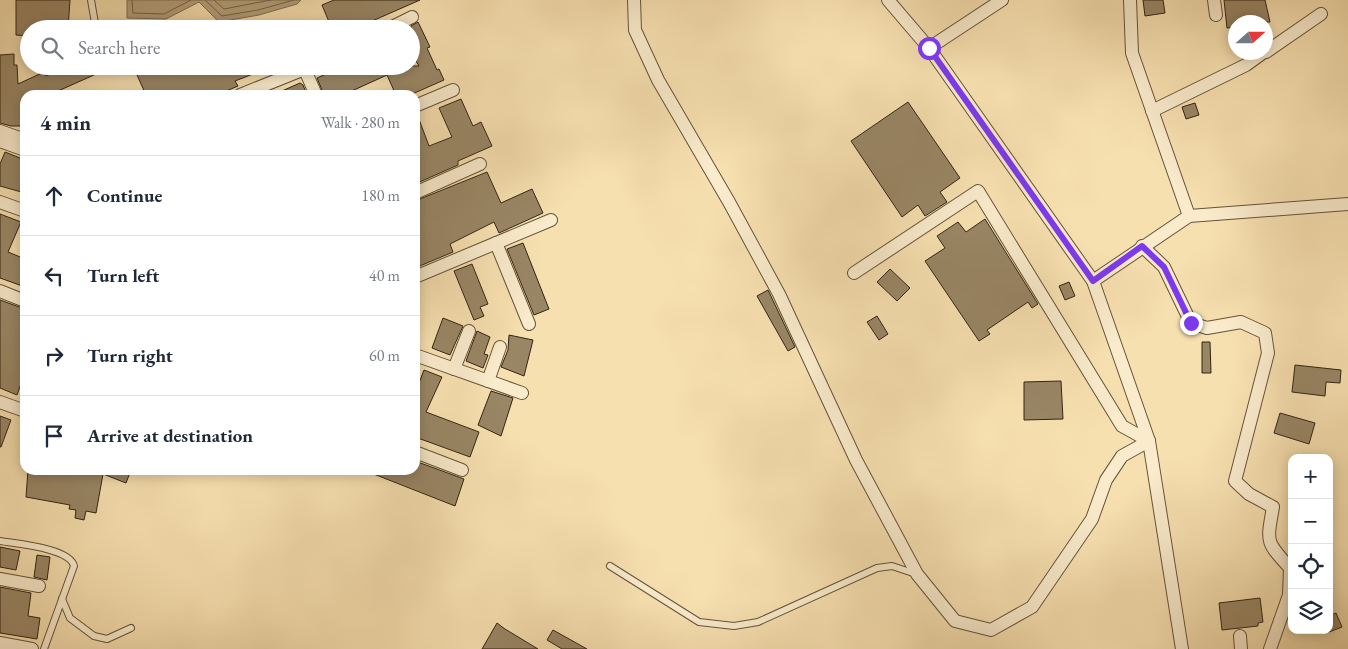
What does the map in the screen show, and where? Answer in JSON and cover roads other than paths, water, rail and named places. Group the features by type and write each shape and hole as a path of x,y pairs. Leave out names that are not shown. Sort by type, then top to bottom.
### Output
{"street":[{"path":"634,0 635,30 658,80 779,294 856,460 917,574 955,621 991,630 1032,607 1092,519 1106,480 1122,456 1149,441"},
{"path":"888,0 929,48 1093,281 1149,441 1182,649"},
{"path":"929,48 1002,0"},
{"path":"1130,0 1132,53 1189,216"},
{"path":"1214,0 1216,14"},
{"path":"1273,47 1321,14"},
{"path":"406,20 412,17"},
{"path":"1152,111 1253,60"},
{"path":"253,90 291,75"},
{"path":"311,75 315,90"},
{"path":"420,104 453,90"},
{"path":"0,131 20,138"},
{"path":"0,141 20,148"},
{"path":"420,191 480,164"},
{"path":"854,273 978,191 1122,426 1149,441"},
{"path":"0,202 20,209"},
{"path":"1093,281 1142,246 1189,216 1348,204"},
{"path":"420,275 551,220"},
{"path":"496,243 529,324"},
{"path":"1142,246 1164,267 1191,323 1207,328 1241,322 1265,333 1268,353 1235,481 1250,494 1273,506 1268,540 1271,548 1290,568 1289,594 1270,649"},
{"path":"0,291 20,299"},
{"path":"454,369 469,331"},
{"path":"488,381 500,347"},
{"path":"420,359 522,393"},
{"path":"0,402 20,409"},
{"path":"420,454 462,470"},
{"path":"0,580 39,586"},
{"path":"1240,636 1241,649"},
{"path":"0,643 32,649"}],"lane":[{"path":"91,0 94,20"},
{"path":"0,541 66,554 72,559 74,566 44,649"},
{"path":"610,566 699,622 734,626 758,622 877,568 892,566 917,574"},
{"path":"62,599 70,618 94,636 108,639 131,628"}],"water":[{"path":"127,0 301,0 297,4 259,15 230,20 217,20 199,2 166,19 127,18"}]}
